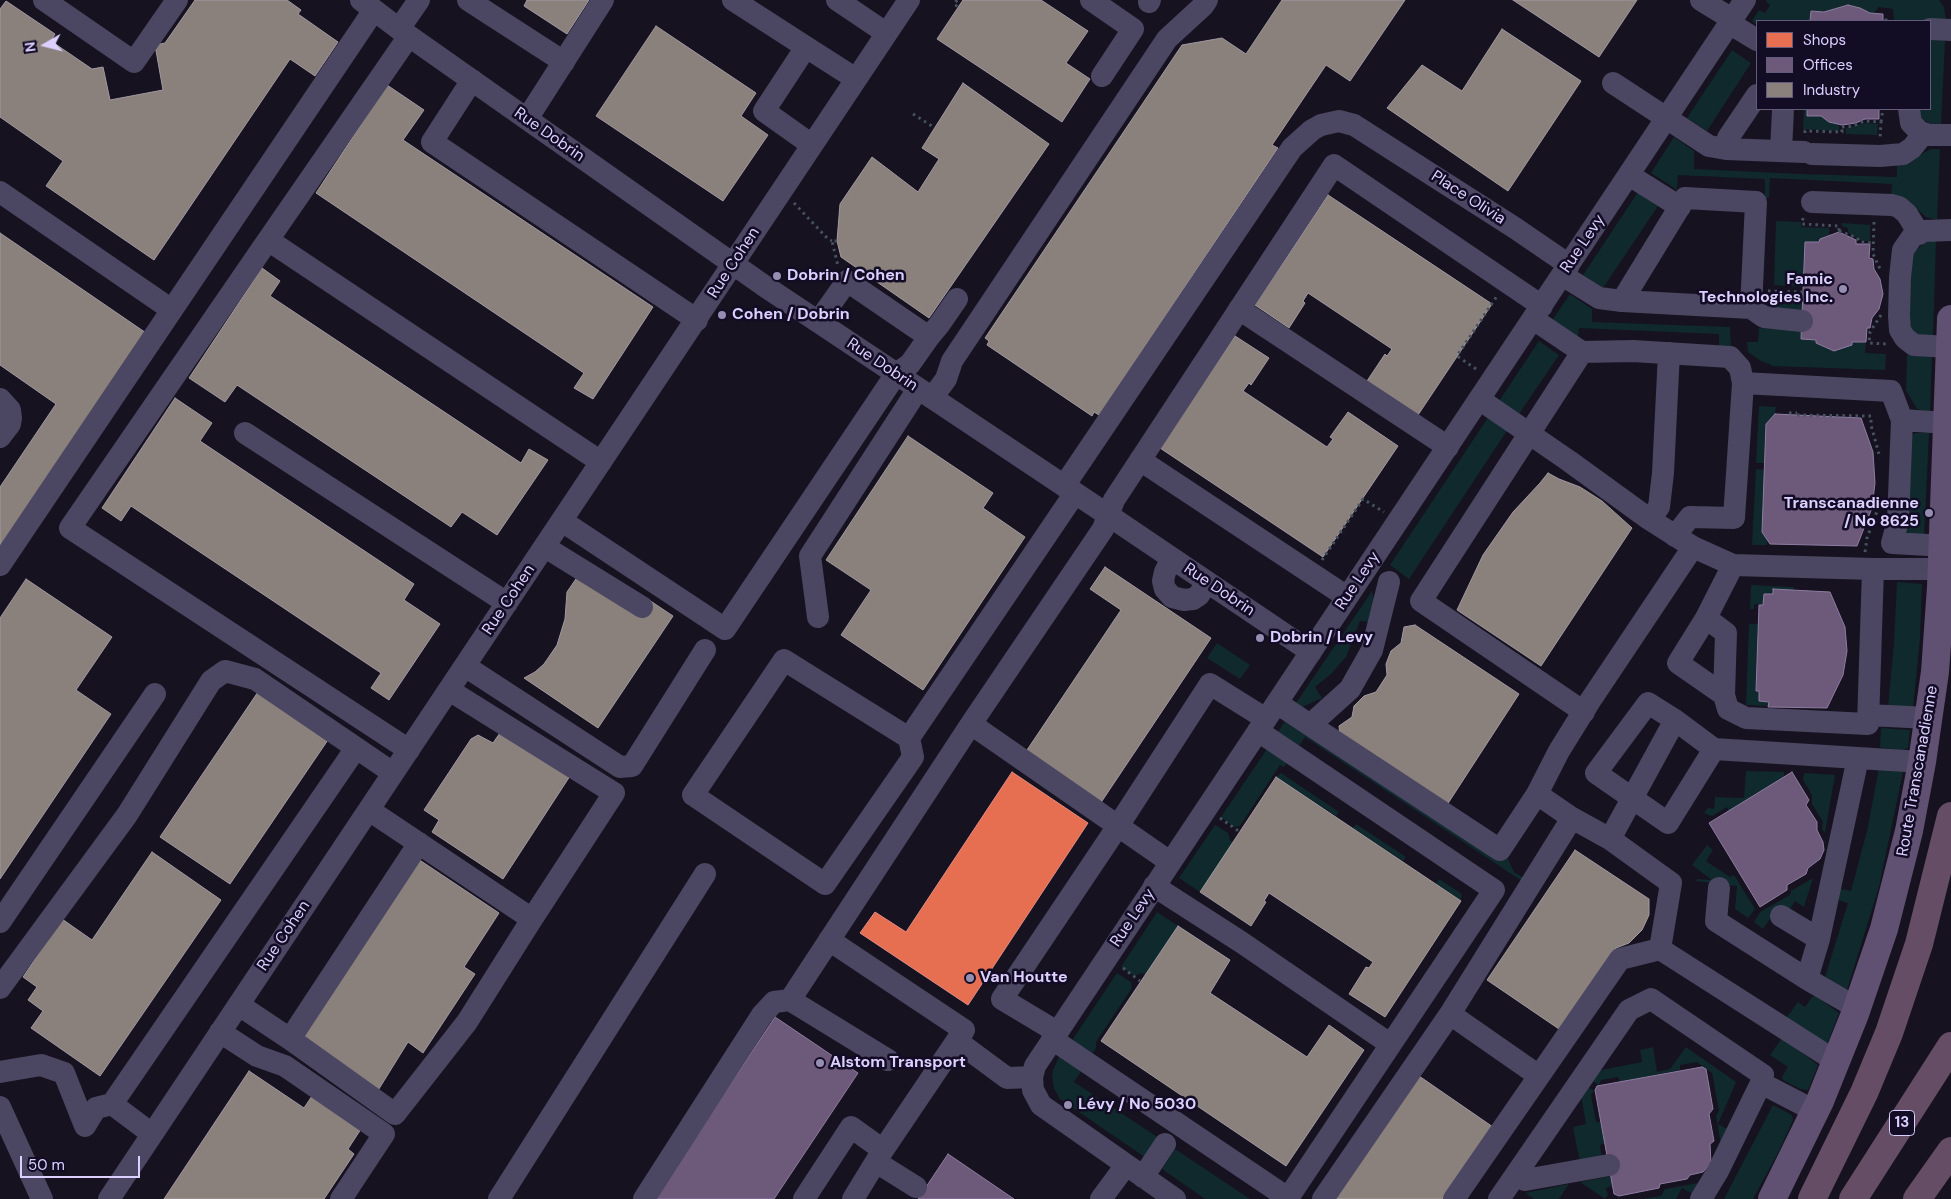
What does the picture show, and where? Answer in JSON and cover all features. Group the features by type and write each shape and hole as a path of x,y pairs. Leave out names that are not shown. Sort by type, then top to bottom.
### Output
{"highway":[{"path":"1812,1199 1864,1093 1889,1033 1919,944 1951,816"},
{"name":"13","path":"1853,1199 1951,1046"},
{"path":"1917,1199 1950,1152"},
{"path":"1932,1199 1950,1152"}],"main road":[{"name":"Route Transcanadienne","path":"1772,1199 1815,1111 1858,1008 1884,929 1902,862 1922,762 1935,672 1942,557 1951,319"}],"street":[{"path":"44,0 134,62 177,0"},
{"path":"409,750 70,528 268,240 404,32 419,0"},
{"path":"468,0 564,62"},
{"path":"527,119 603,0"},
{"path":"733,0 856,79"},
{"path":"837,0 886,33"},
{"name":"Rue Cohen","path":"109,1199 909,0"},
{"path":"1091,0 1133,28 1102,76"},
{"path":"818,617 810,556 925,394 946,379 952,361 1167,39 1203,6 1207,0"},
{"path":"1701,0 1756,39"},
{"name":"Rue Levy","path":"1032,1077 1035,1066 1154,886 1745,0"},
{"path":"0,565 172,310 370,4"},
{"name":"Rue Dobrin","path":"370,4 404,32 733,264 1311,652"},
{"path":"1931,29 1951,30"},
{"path":"806,47 764,111 812,145"},
{"path":"472,80 432,142 697,320"},
{"path":"1613,83 1709,146 1726,149 1781,151 1807,145 1880,156 1903,154 1912,148 1922,134"},
{"path":"1726,149 1728,138 1756,96"},
{"path":"1781,151 1783,110"},
{"path":"1909,110 1909,118 1913,127 1922,134 1951,135"},
{"name":"Place Olivia","path":"910,738 1292,148 1312,130 1330,122 1345,122 1366,132 1515,228 1599,298 1751,308"},
{"path":"790,1000 971,724 1103,530 1114,500 1334,165 1538,312 1582,352 1669,353 1730,357 1740,368 1743,383 1734,518 1690,517 1684,541 1584,712 1559,751 1537,794 1500,850 1310,725 1267,718"},
{"path":"1629,174 1680,207"},
{"path":"0,192 172,310"},
{"path":"1622,301 1685,198 1756,202 1751,308 1764,317 1802,321"},
{"path":"1812,202 1892,205 1907,214 1918,234"},
{"path":"1914,345 1905,338 1900,330 1900,277 1903,250 1912,237 1924,231 1951,230"},
{"path":"268,240 602,462"},
{"path":"818,322 847,281 929,336"},
{"path":"562,521 725,629 896,374 910,364 958,299"},
{"path":"1239,309 1448,447"},
{"path":"1886,344 1950,347"},
{"path":"1422,601 1582,352"},
{"path":"1649,519 1658,507 1663,473 1669,353"},
{"path":"1743,383 1891,391 1902,420 1898,521 1892,542 1928,545 1942,557"},
{"path":"1479,399 1649,519 1684,541 1733,565 1942,557"},
{"path":"0,400 10,410 11,418 10,424 0,437"},
{"path":"1902,420 1947,422"},
{"path":"245,433 507,603"},
{"path":"1140,460 1347,597"},
{"path":"545,547 642,607"},
{"path":"1172,558 1163,581 1165,589 1172,597 1184,600 1193,599 1199,595 1207,582"},
{"path":"1706,618 1726,633 1724,695 1728,709 1746,718 1868,724 1869,559"},
{"path":"1724,695 1678,663 1706,618 1733,565"},
{"path":"1366,568 1422,601 1584,712"},
{"path":"1310,725 1350,689 1372,650 1389,582"},
{"path":"465,666 620,767 632,766 705,650"},
{"path":"784,660 910,738 913,757 825,884 693,795 784,660"},
{"path":"0,988 127,815 211,681 225,671 255,678 393,773"},
{"path":"1210,684 1267,718 1494,890 1288,1198 1276,1195 1002,999 1118,826 1210,684"},
{"path":"238,1005 290,1039 394,1114 467,1022 614,793 449,690"},
{"path":"0,922 155,694"},
{"path":"1714,749 1668,823 1596,773 1648,702 1714,749 1922,762"},
{"path":"1868,715 1929,718"},
{"path":"1610,839 1675,720"},
{"path":"971,724 1170,862"},
{"path":"0,1072 41,1065 64,1073 85,1126 96,1108 112,1104 356,748"},
{"path":"1807,979 1820,938 1858,758"},
{"path":"1537,794 1572,818 1610,839 1671,883 1660,949"},
{"path":"369,810 532,918"},
{"path":"1324,1199 1450,1014 1572,818"},
{"path":"290,1039 419,843"},
{"path":"499,1199 705,874"},
{"path":"1154,886 1241,942 1390,1044"},
{"path":"1719,888 1716,921 1807,979 1858,1008"},
{"path":"1781,916 1820,938"},
{"path":"829,940 964,1030 853,1199"},
{"path":"1454,1199 1620,959 1660,949 1836,1062"},
{"path":"1499,1199 1629,1010 1651,999 1763,1075 1761,1083 1718,1171 1701,1199"},
{"path":"644,1199 762,1015 774,1002 790,1000 888,1060"},
{"path":"1450,1014 1539,1076"},
{"path":"220,1032 257,1056 285,1066 384,1134 340,1199"},
{"path":"957,1041 1007,1078 1032,1077 1034,1094 1041,1105 1175,1199"},
{"path":"1761,1083 1815,1111"},
{"path":"112,1104 152,1134"},
{"path":"0,1107 42,1199"},
{"path":"804,1199 851,1127 880,1156 916,1187"},
{"path":"1101,1199 1165,1144"},
{"path":"1515,1176 1525,1180 1609,1165"}],"path":[{"path":"958,0 954,4 958,7"},
{"path":"1880,136 1883,110"},
{"path":"913,114 935,128"},
{"path":"1807,145 1842,132 1842,126 1852,126 1864,121 1881,122"},
{"path":"795,203 828,239 834,241 840,272"},
{"path":"1803,222 1802,224 1839,226 1838,232 1856,238 1860,242 1873,242"},
{"path":"1874,225 1873,254 1884,276"},
{"path":"1479,371 1457,356 1502,290"},
{"path":"1773,291 1803,292"},
{"path":"1883,312 1870,332 1869,344 1886,344"},
{"path":"1872,410 1871,426 1883,466"},
{"path":"1789,413 1871,416"},
{"path":"1318,566 1363,499 1384,512"},
{"path":"1869,559 1867,538 1881,502"},
{"path":"1220,818 1240,832"},
{"path":"1120,966 1140,981"}],"green space":[{"path":"1767,0 1939,0 1944,7 1946,20 1894,20 1893,9 1879,7 1874,13 1870,13 1848,5 1824,12 1811,11 1810,20 1756,20 1756,24 1752,21 1759,10 1765,13 1770,5 1766,2"},
{"path":"1931,39 1945,41 1941,125 1933,125 1917,113 1916,110 1931,110"},
{"path":"1732,50 1751,63 1707,131 1687,118"},
{"path":"1804,110 1807,110 1807,116 1821,116 1839,124 1839,131 1803,129"},
{"path":"1864,123 1878,124 1877,135 1846,134 1846,128"},
{"path":"1674,137 1694,151 1694,169 1801,174 1897,177 1897,163 1909,164 1925,152 1932,149 1940,149 1937,220 1926,217 1908,201 1891,197 1892,184 1770,178 1769,198 1765,198 1765,179 1678,175 1677,190 1651,173"},
{"path":"1638,192 1658,206 1603,288 1583,275"},
{"path":"1776,221 1801,222 1801,227 1829,228 1829,234 1831,234 1820,239 1819,242 1805,242 1803,287 1774,285"},
{"path":"1842,223 1870,225 1870,241 1862,241 1851,235 1848,232 1848,228 1842,226"},
{"path":"1930,240 1936,240 1933,337 1919,337 1909,328 1909,263 1915,250"},
{"path":"1570,294 1592,309 1592,322 1730,327 1731,349 1719,348 1719,334 1579,328 1578,337 1551,322"},
{"path":"1774,297 1803,298 1802,310 1773,312"},
{"path":"1759,328 1801,330 1801,339 1816,340 1816,343 1834,351 1851,345 1852,342 1866,342 1865,353 1886,354 1885,370 1773,366 1761,361 1748,352 1747,342 1758,342"},
{"path":"1539,341 1559,355 1519,414 1499,401"},
{"path":"1907,355 1932,356 1930,412 1917,409 1906,390"},
{"path":"1759,406 1776,407 1775,414 1766,424 1765,463 1756,463"},
{"path":"1489,416 1508,429 1409,579 1390,565"},
{"path":"1915,433 1929,433 1924,538 1912,538 1904,529 1908,439"},
{"path":"1756,469 1765,470 1762,532 1767,539 1767,545 1752,545"},
{"path":"1897,582 1922,584 1920,639 1913,708 1888,707"},
{"path":"1751,585 1794,587 1793,590 1773,590 1773,594 1764,594 1763,605 1754,604 1754,609 1750,609"},
{"path":"1372,591 1374,601 1372,622 1360,621 1346,657 1331,674 1315,687 1322,698 1298,709 1294,706"},
{"path":"1749,624 1758,624 1756,690 1759,691 1759,701 1769,702 1768,706 1746,705"},
{"path":"1217,643 1250,665 1240,679 1207,658"},
{"path":"1288,717 1508,859 1514,872 1524,878 1522,881 1305,737 1298,747 1277,733"},
{"path":"1881,728 1910,730 1908,748 1903,750 1882,748 1880,746"},
{"path":"1267,749 1287,763 1284,767 1280,765 1240,826 1234,827 1221,817"},
{"path":"1879,768 1897,768 1903,772 1879,887 1846,993 1825,977 1848,903 1835,899 1838,888 1851,891 1867,831"},
{"path":"1746,771 1784,772 1784,777 1729,811 1727,807 1712,816 1704,813 1708,808 1714,809 1715,797 1744,798"},
{"path":"1281,773 1339,812 1336,816 1276,777"},
{"path":"1804,773 1835,775 1825,833 1822,829 1823,822 1812,804 1812,795 1803,780"},
{"path":"1356,824 1406,857 1403,861 1353,828"},
{"path":"1215,825 1228,833 1233,843 1200,892 1179,878"},
{"path":"1707,845 1713,850 1706,861 1730,877 1734,875 1755,909 1748,918 1735,909 1737,886 1696,881 1697,879 1712,880 1692,865"},
{"path":"1813,878 1804,907 1795,901 1788,912 1772,916 1763,929 1754,922 1760,912 1790,895 1791,891"},
{"path":"1439,879 1462,894 1461,901 1436,884"},
{"path":"1157,912 1178,926 1145,975 1142,973 1134,976 1121,967"},
{"path":"1117,973 1131,982 1132,988 1096,1042 1096,1048 1093,1053 1071,1042"},
{"path":"1816,996 1839,1013 1828,1042 1824,1043 1786,1018 1798,1002 1805,1007 1812,997"},
{"path":"1782,1038 1818,1065 1808,1090 1800,1089 1783,1080 1782,1077 1788,1067 1770,1055"},
{"path":"1653,1047 1657,1072 1670,1069 1686,1047 1736,1082 1718,1124 1729,1130 1721,1145 1716,1116 1719,1111 1712,1073 1697,1062 1680,1065 1680,1070 1620,1082 1618,1077 1601,1080 1599,1085 1591,1080 1596,1071 1642,1062 1640,1050"},
{"path":"1060,1055 1079,1069 1080,1073 1074,1082 1159,1138 1146,1158 1060,1099 1054,1089 1052,1076"},
{"path":"1586,1086 1594,1091 1591,1095 1596,1122 1601,1122 1605,1143 1600,1145 1602,1158 1580,1162 1573,1127 1586,1124 1581,1095"},
{"path":"1773,1105 1792,1115 1793,1120 1778,1153 1753,1199 1724,1199"},
{"path":"1175,1149 1250,1199 1205,1199 1162,1169"},
{"path":"1611,1176 1613,1186 1606,1188 1608,1195 1605,1199 1580,1182"},
{"path":"1698,1183 1694,1195 1682,1188 1676,1199 1642,1199 1661,1196 1665,1189"},
{"path":"1569,1184 1559,1199 1534,1199 1525,1193"}],"building: Shops":[{"path":"1012,772 1088,823 968,1005 860,933 875,912 906,932"}],"building: Offices":[{"path":"1848,5 1870,13 1883,14 1883,20 1810,20 1811,11 1824,12"},
{"path":"1807,110 1879,110 1879,119 1865,119 1856,123 1842,125 1829,122 1821,116 1807,116"},
{"name":"Famic Technologies Inc.","path":"1839,232 1856,240 1856,244 1870,244 1869,258 1873,259 1874,269 1880,279 1883,294 1879,309 1872,318 1870,328 1867,328 1866,342 1852,342 1852,345 1834,351 1816,343 1816,340 1801,339 1805,242 1819,242 1820,239"},
{"path":"1775,414 1861,418 1873,452 1875,483 1872,508 1857,546 1770,544 1762,532 1766,424"},
{"path":"1773,589 1830,592 1845,627 1847,651 1843,675 1827,708 1768,707 1769,702 1759,701 1759,691 1756,691 1759,605 1763,605 1764,594 1773,594"},
{"path":"1792,772 1809,800 1806,805 1817,822 1817,830 1823,842 1824,850 1820,859 1808,868 1806,874 1787,885 1787,890 1760,907 1709,823"},
{"path":"775,1017 858,1073 774,1199 654,1199"},
{"path":"1702,1067 1706,1069 1713,1109 1709,1114 1714,1141 1710,1144 1711,1163 1703,1172 1690,1175 1687,1179 1660,1184 1659,1188 1619,1196 1614,1194 1595,1090 1597,1086"},
{"path":"948,1154 1014,1199 918,1199"}],"building: Industry":[{"path":"195,0 287,0 301,10 298,14 338,42 315,76 290,59 154,260 46,186 63,161 0,117 0,9 6,1 55,34 51,41 92,69 103,67 110,100 163,90 155,45 165,43"},
{"path":"527,0 589,0 567,34 524,6"},
{"path":"963,0 1041,0 1088,31 1066,63 1090,79 1062,122 937,39"},
{"path":"1282,0 1405,0 1350,81 1326,65 1272,145 1278,148 1099,415 1094,412 1092,416 987,345 989,341 985,338 1182,45 1222,38 1246,54"},
{"path":"1513,0 1637,0 1599,57"},
{"path":"656,26 756,93 741,116 768,135 723,201 596,116"},
{"path":"1502,29 1581,81 1508,191 1387,108 1422,65 1462,91"},
{"path":"963,83 1049,144 929,318 841,257 837,241 840,204 872,157 918,192 939,159 922,148"},
{"path":"387,85 424,110 403,140 653,307 593,399 574,388 584,373 316,193"},
{"path":"1328,195 1492,304 1418,415 1367,381 1385,354 1387,356 1392,349 1308,293 1303,301 1305,303 1289,328 1255,305"},
{"path":"0,233 152,337 0,562 0,487 56,404 0,365"},
{"path":"262,268 280,281 270,296 521,463 529,449 548,460 497,535 462,512 451,527 237,385 225,402 189,378"},
{"path":"1235,336 1269,358 1251,385 1249,383 1243,391 1327,447 1333,439 1330,437 1348,412 1398,446 1323,557 1160,448"},
{"path":"175,398 212,423 200,441 414,584 404,600 440,624 389,700 371,688 381,673 131,506 121,521 102,508"},
{"path":"908,436 993,493 983,508 1025,537 923,690 841,635 871,590 826,560"},
{"path":"1548,473 1580,487 1602,501 1632,528 1541,666 1457,610 1483,555 1513,512"},
{"path":"1105,567 1211,638 1100,804 1025,753 1121,610 1090,589"},
{"path":"578,576 649,600 673,616 598,728 524,678 544,664 557,645 565,619 567,592"},
{"path":"26,579 112,637 76,690 111,714 0,879 0,618"},
{"path":"1415,625 1519,694 1445,808 1340,738 1339,726 1352,717 1354,706 1364,696 1376,692 1387,675 1386,664 1391,651 1401,643 1404,627"},
{"path":"262,686 332,734 230,884 160,837"},
{"path":"502,730 570,776 503,879 432,832 439,820 424,810 471,739 478,735 493,743"},
{"path":"1276,777 1461,901 1385,1017 1349,994 1366,967 1369,968 1373,962 1269,893 1264,901 1266,902 1251,926 1200,892"},
{"path":"1575,850 1649,899 1649,915 1642,930 1629,943 1616,948 1559,1029 1487,980"},
{"path":"152,852 221,900 100,1076 31,1028 43,1011 28,1000 37,987 23,977 62,919 92,940"},
{"path":"418,859 499,913 464,967 475,974 423,1053 408,1042 377,1092 300,1043"},
{"path":"1178,926 1230,960 1210,993 1307,1057 1329,1025 1364,1050 1286,1166 1101,1041"},
{"path":"249,1071 304,1108 312,1096 361,1129 348,1149 354,1154 324,1199 164,1199"},
{"path":"1419,1076 1493,1127 1444,1199 1332,1199"}],"place":[{"name":"Dobrin / Cohen","path":"777,276"},
{"name":"Famic Technologies Inc.","path":"1843,289"},
{"name":"Cohen / Dobrin","path":"722,315"},
{"name":"Transcanadienne / No 8625","path":"1929,513"},
{"name":"Dobrin / Levy","path":"1260,638"},
{"name":"Van Houtte","path":"970,978"},
{"name":"Alstom Transport","path":"820,1063"},
{"name":"Lévy / No 5030","path":"1068,1105"}]}
